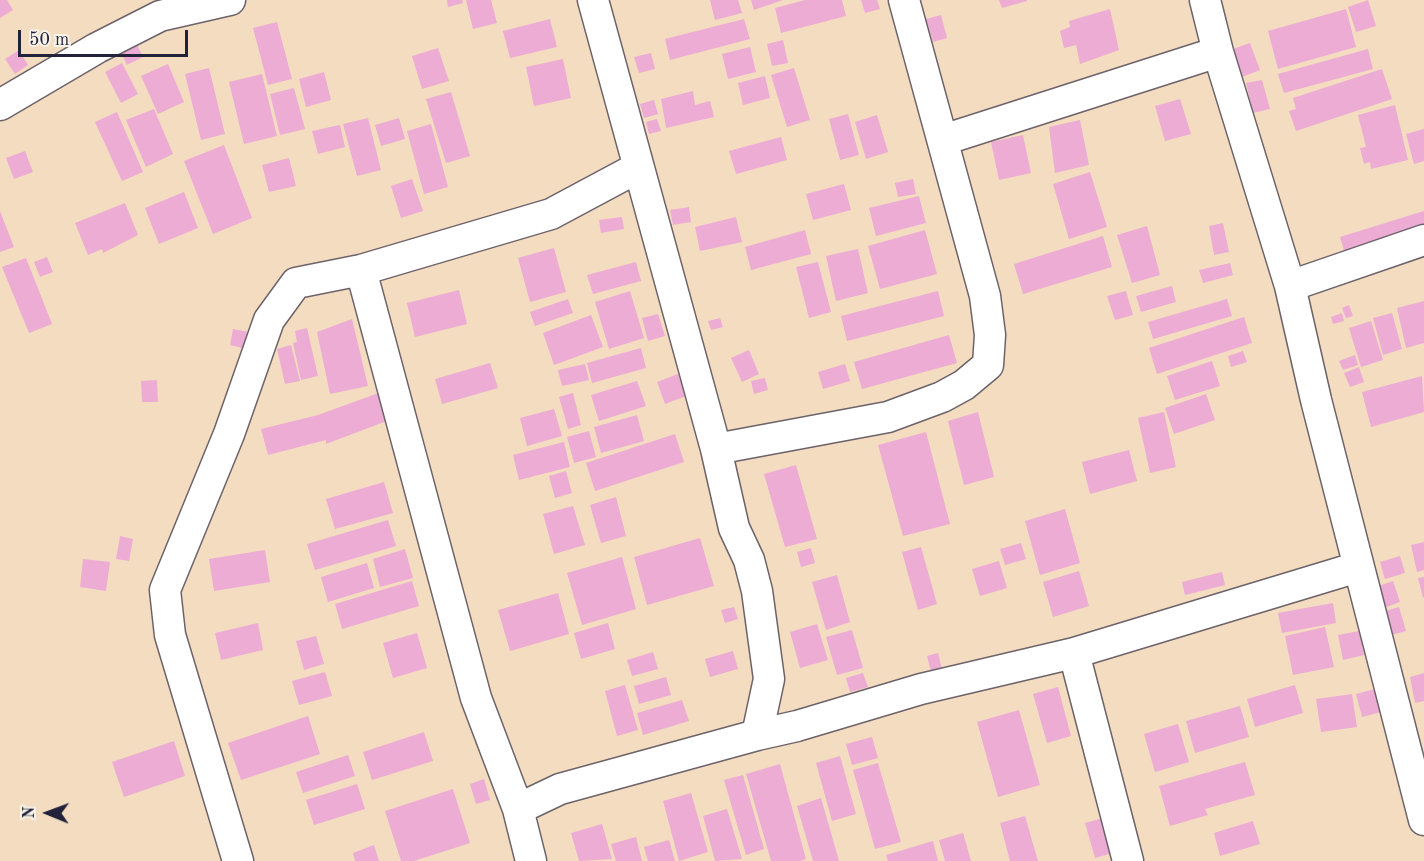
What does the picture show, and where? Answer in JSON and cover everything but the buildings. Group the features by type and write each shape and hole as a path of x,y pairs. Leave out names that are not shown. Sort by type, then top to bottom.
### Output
{"street":[{"path":"0,105 97,48 160,16 230,0"},
{"path":"593,0 716,449 734,528 749,560 769,679 757,735"},
{"path":"716,449 888,417 942,397 964,385 988,365 990,335 985,296 904,0"},
{"path":"1205,0 1218,52 1290,286 1358,567 1424,820"},
{"path":"943,140 1218,52"},
{"path":"238,861 170,635 165,590 229,434 269,320 296,283 362,270 551,214 638,168"},
{"path":"1290,286 1424,240"},
{"path":"362,270 476,698 518,809 531,861"},
{"path":"518,809 560,789 797,726 921,689 1074,653 1358,567"},
{"path":"1074,653 1128,861"}]}
